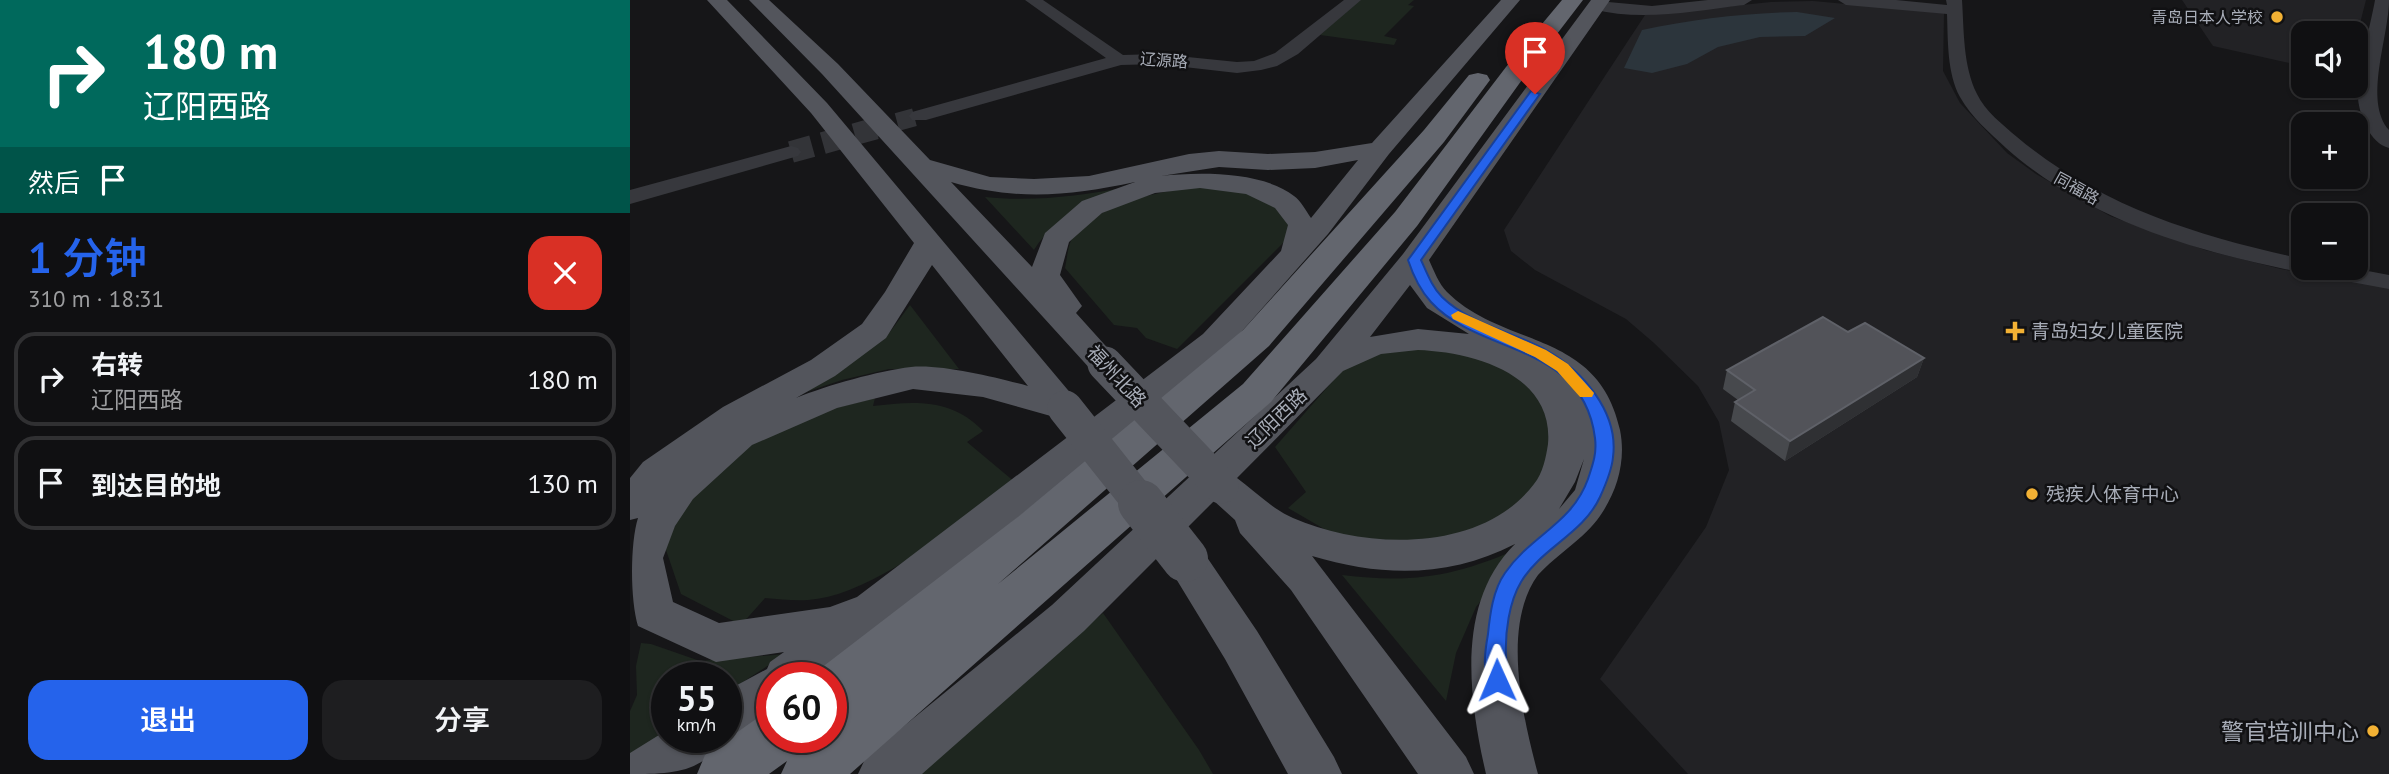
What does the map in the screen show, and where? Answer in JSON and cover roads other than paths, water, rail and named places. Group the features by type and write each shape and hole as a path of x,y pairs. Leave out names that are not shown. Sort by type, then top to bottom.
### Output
{"highway":[{"path":"847,679 1035,528 1256,338 1472,110 1591,2"},
{"path":"1472,110 1495,57"},
{"name":"辽阳西路","path":"809,774 1257,393 1406,219 1472,110"},
{"path":"725,774 756,751"}],"main road":[{"path":"716,0 819,108 1185,559 1241,645 1316,774"},
{"name":"福州北路","path":"758,0 830,69 1306,578 1448,774"},
{"path":"806,662 1216,341 1295,253 1380,149 1511,0"},
{"name":"辽阳西路","path":"884,774 1068,618 1328,368 1414,260 1591,2"},
{"path":"920,166 989,185 1034,187 1089,184 1199,161 1315,160 1380,149"},
{"path":"1105,364 1045,275 1055,239 1092,207 1151,185 1200,180 1252,187 1285,202 1302,225 1295,253"},
{"path":"630,505 657,472 736,416 823,368 874,331 900,294 929,243"},
{"path":"1414,260 1422,279 1436,299 1448,309 1468,322 1540,353 1571,375 1594,404 1603,435 1605,457 1590,498 1578,516 1537,551 1512,579 1501,609 1495,653 1501,733 1512,774"},
{"path":"1221,486 1279,529 1371,555 1412,556 1456,551 1489,538 1518,523 1555,485 1564,464 1567,442 1563,415 1536,374 1521,363 1487,348 1431,340 1380,342 1354,352 1328,368"},
{"path":"896,593 837,625 716,643 654,613 642,558 656,521 679,489 739,436 826,398 913,378 983,386 1065,408"},
{"path":"643,774 674,753"}],"street":[{"path":"1033,0 1120,60"},
{"name":"辽源路","path":"919,116 1143,56 1231,68 1270,63 1287,53 1353,0"},
{"path":"1591,2 1633,10 1744,0"},
{"path":"1846,0 1954,5"},
{"path":"2383,0 2367,97 2374,125 2389,142"},
{"name":"同福路","path":"1954,5 1961,69 1968,95 2021,153 2063,181 2116,209 2180,234 2253,256 2291,264"},
{"path":"630,197 790,152"},
{"path":"2368,278 2389,282"}],"tunnel":[{"path":"871,129 919,116"},
{"path":"791,152 877,128"}],"place":[{"name":"青岛日本人学校","path":"2277,17"},
{"name":"青岛妇女儿童医院","path":"2015,331"},
{"name":"残疾人体育中心","path":"2032,494"},
{"name":"警官培训中心","path":"2373,731"}]}
